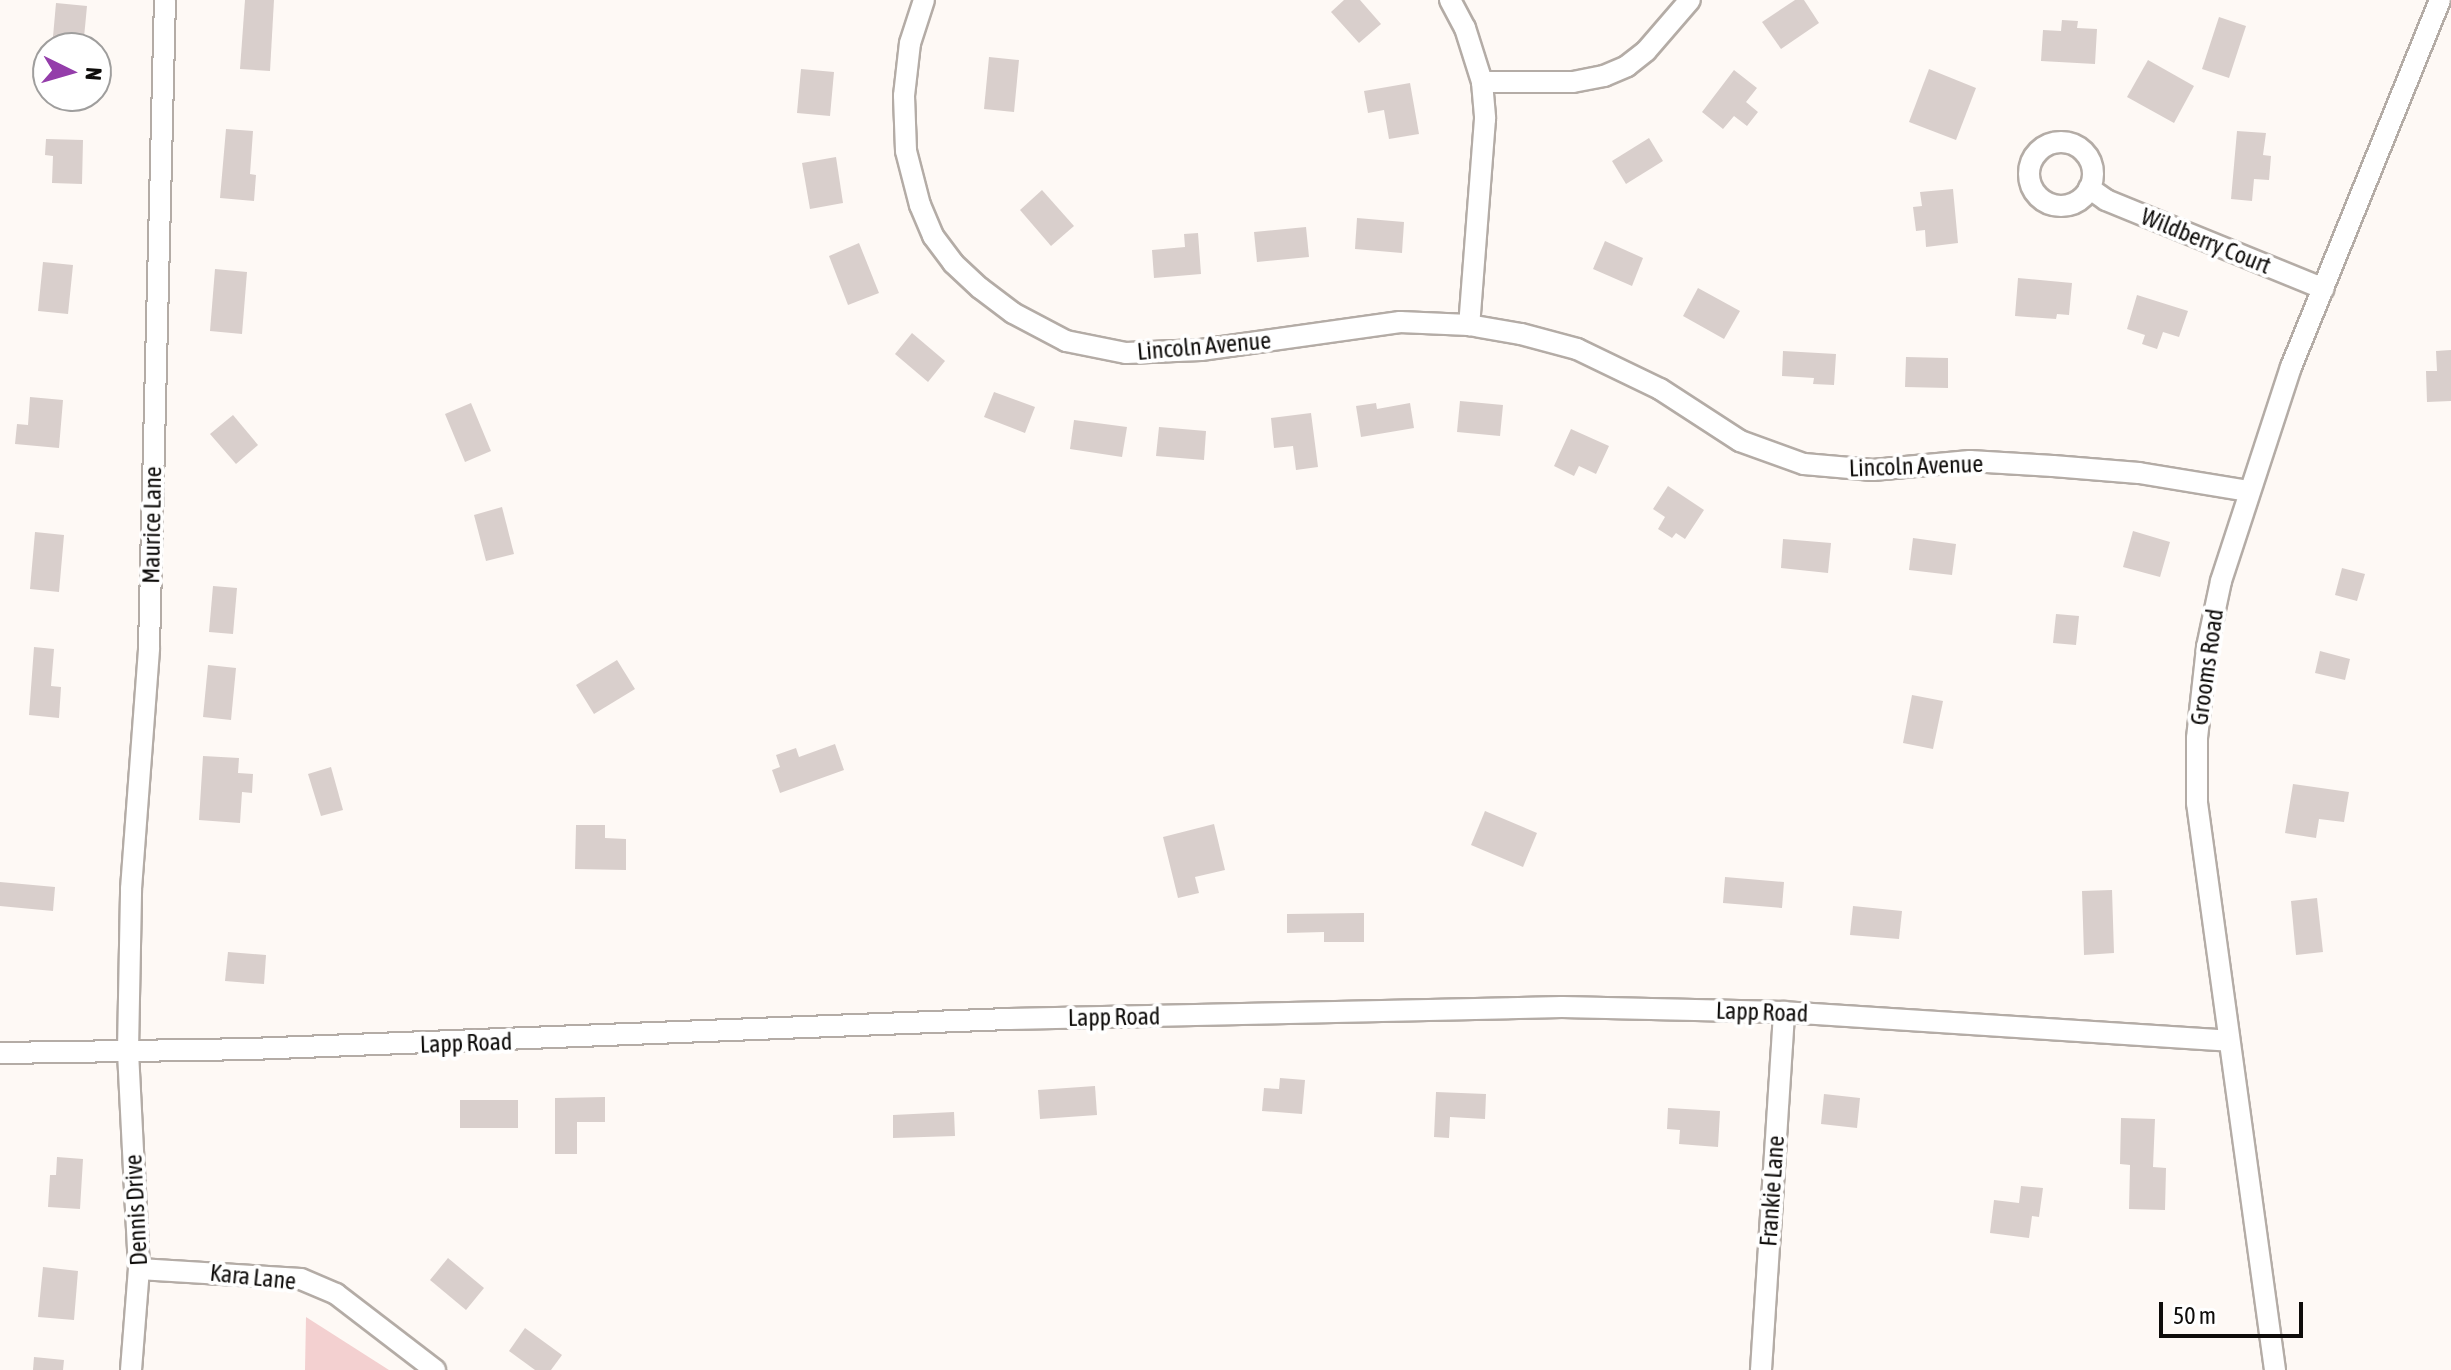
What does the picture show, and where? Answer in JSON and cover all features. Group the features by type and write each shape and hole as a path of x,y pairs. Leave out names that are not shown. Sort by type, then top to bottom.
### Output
{"street":[{"name":"Maurice Lane","path":"128,1050 131,889 149,648 165,0"},
{"name":"Lincoln Avenue","path":"924,0 910,43 904,96 906,151 920,205 933,236 953,263 1032,324 1066,341 1126,353 1201,350 1400,322 1469,325 1521,334 1577,349 1660,389 1740,441 1804,464 1873,470 1970,461 2053,466 2139,473 2248,491"},
{"path":"1450,0 1465,28 1482,82 1485,119 1469,325"},
{"path":"1482,82 1573,82 1604,76 1627,66 1646,51 1690,0"},
{"name":"Grooms Road","path":"2275,1370 2227,1041 2197,803 2197,738 2210,634 2221,581 2248,491 2291,367 2440,0"},
{"name":"Wildberry Court","path":"2089,188 2106,200 2324,289"},
{"name":"Lapp Road","path":"0,1053 552,1040 1057,1018 1562,1007 1784,1012 2227,1041"},
{"name":"Frankie Lane","path":"1761,1370 1784,1012"},
{"name":"Dennis Drive","path":"128,1050 139,1269 131,1370"},
{"name":"Kara Lane","path":"139,1269 301,1279 336,1294 435,1370"}],"shaded area":[{"path":"306,1317 389,1370 305,1370"}],"building":[{"path":"245,0 274,0 270,71 240,69"},
{"path":"1344,0 1360,0 1381,24 1359,43 1331,12"},
{"path":"1795,0 1804,0 1819,23 1781,49 1762,22"},
{"path":"56,3 87,6 85,32 53,32"},
{"path":"2219,17 2246,26 2229,78 2202,69"},
{"path":"2062,20 2078,21 2077,28 2097,29 2095,64 2041,61 2043,30 2061,31"},
{"path":"989,57 1019,60 1014,112 984,109"},
{"path":"2148,60 2194,86 2174,123 2127,97"},
{"path":"801,69 834,72 830,116 797,113"},
{"path":"1929,69 1976,88 1956,140 1909,122"},
{"path":"1734,70 1757,88 1746,102 1758,112 1747,126 1734,116 1723,129 1702,112"},
{"path":"1410,83 1419,134 1389,139 1384,110 1368,113 1364,91"},
{"path":"226,129 253,131 250,174 256,175 254,201 220,198"},
{"path":"2237,131 2266,133 2263,155 2271,156 2269,180 2254,179 2252,201 2231,199"},
{"path":"1649,138 1663,161 1626,184 1612,161"},
{"path":"46,139 83,140 82,184 52,183 53,156 45,155"},
{"path":"836,157 843,203 810,209 802,163"},
{"path":"1953,189 1958,243 1926,247 1925,230 1916,231 1913,207 1922,206 1920,192"},
{"path":"1042,190 1074,226 1051,246 1020,210"},
{"path":"1357,218 1404,222 1402,253 1355,249"},
{"path":"1306,227 1309,257 1257,262 1254,232"},
{"path":"1198,233 1201,274 1154,278 1152,250 1185,247 1184,234"},
{"path":"1605,241 1643,258 1632,286 1593,269"},
{"path":"859,243 879,293 848,305 829,256"},
{"path":"43,262 73,265 68,314 38,311"},
{"path":"215,269 247,272 242,334 210,331"},
{"path":"2018,278 2072,283 2069,315 2057,314 2056,319 2015,316"},
{"path":"1698,288 1740,311 1724,339 1683,316"},
{"path":"2137,295 2188,311 2179,337 2163,332 2157,349 2142,344 2145,335 2127,329"},
{"path":"912,333 945,361 928,382 895,354"},
{"path":"2451,350 2451,401 2427,402 2426,371 2437,371 2436,351"},
{"path":"1783,351 1836,354 1834,385 1813,384 1814,378 1782,376"},
{"path":"1906,357 1948,358 1948,388 1905,387"},
{"path":"994,392 1035,407 1025,433 984,417"},
{"path":"30,397 63,400 59,448 15,444 17,424 28,425"},
{"path":"1460,401 1503,405 1500,436 1457,432"},
{"path":"471,403 491,451 465,462 445,414"},
{"path":"1376,403 1377,409 1410,403 1414,428 1361,437 1356,406"},
{"path":"1311,413 1318,467 1296,470 1293,446 1274,448 1271,418"},
{"path":"233,415 258,445 236,464 210,434"},
{"path":"1074,420 1127,427 1122,457 1070,449"},
{"path":"1159,427 1206,431 1204,460 1156,456"},
{"path":"1571,429 1609,446 1596,474 1579,466 1574,476 1554,466"},
{"path":"1668,486 1704,510 1685,539 1676,533 1672,538 1658,529 1665,517 1653,509"},
{"path":"502,507 514,554 486,561 474,515"},
{"path":"2133,531 2170,542 2160,577 2123,567"},
{"path":"35,532 64,535 59,592 30,589"},
{"path":"1913,538 1956,544 1952,575 1909,570"},
{"path":"1783,539 1831,543 1828,573 1781,568"},
{"path":"2342,568 2365,574 2357,601 2335,595"},
{"path":"213,586 237,588 233,634 209,632"},
{"path":"2056,614 2079,616 2076,645 2053,643"},
{"path":"34,647 54,649 51,686 61,687 59,718 29,715"},
{"path":"2320,651 2350,659 2345,680 2315,673"},
{"path":"617,660 635,689 594,714 576,685"},
{"path":"208,665 236,668 231,720 203,717"},
{"path":"1912,695 1943,701 1933,749 1903,743"},
{"path":"835,744 844,770 780,793 772,770 780,767 776,755 796,748 799,757"},
{"path":"203,756 239,758 238,773 253,774 252,793 242,792 240,823 199,820"},
{"path":"331,767 343,810 321,816 308,774"},
{"path":"2293,784 2349,792 2344,822 2319,819 2316,838 2285,833"},
{"path":"1485,811 1537,833 1523,867 1471,845"},
{"path":"1214,824 1225,870 1195,877 1199,893 1178,898 1163,837"},
{"path":"576,825 605,825 605,838 626,839 626,870 575,869"},
{"path":"1725,877 1784,882 1782,908 1723,903"},
{"path":"0,882 55,887 53,911 0,906"},
{"path":"2112,890 2114,953 2084,955 2082,891"},
{"path":"2317,898 2323,952 2296,955 2291,901"},
{"path":"1853,906 1902,911 1899,939 1850,935"},
{"path":"1364,913 1364,942 1324,942 1324,932 1287,933 1287,914"},
{"path":"228,952 266,955 264,984 225,981"},
{"path":"1280,1078 1305,1080 1302,1114 1262,1111 1264,1088 1279,1089"},
{"path":"1095,1086 1097,1115 1040,1119 1038,1090"},
{"path":"1436,1092 1486,1094 1485,1119 1450,1117 1449,1138 1434,1137"},
{"path":"1824,1094 1860,1098 1857,1128 1821,1124"},
{"path":"605,1097 605,1122 577,1122 577,1154 555,1154 555,1098"},
{"path":"460,1100 518,1100 518,1128 460,1128"},
{"path":"1668,1108 1720,1111 1718,1147 1679,1144 1680,1130 1667,1129"},
{"path":"954,1112 955,1136 893,1138 893,1115"},
{"path":"2121,1118 2155,1119 2153,1167 2166,1168 2165,1210 2129,1209 2130,1165 2120,1164"},
{"path":"57,1157 83,1159 80,1209 48,1207 50,1175 56,1175"},
{"path":"2021,1186 2043,1188 2039,1217 2032,1216 2029,1238 1990,1233 1994,1200 2019,1203"},
{"path":"448,1258 484,1288 466,1310 430,1280"},
{"path":"43,1267 78,1271 74,1320 38,1317"},
{"path":"525,1328 562,1355 551,1370 535,1370 509,1351"},
{"path":"34,1357 64,1360 63,1370 33,1370"}]}
